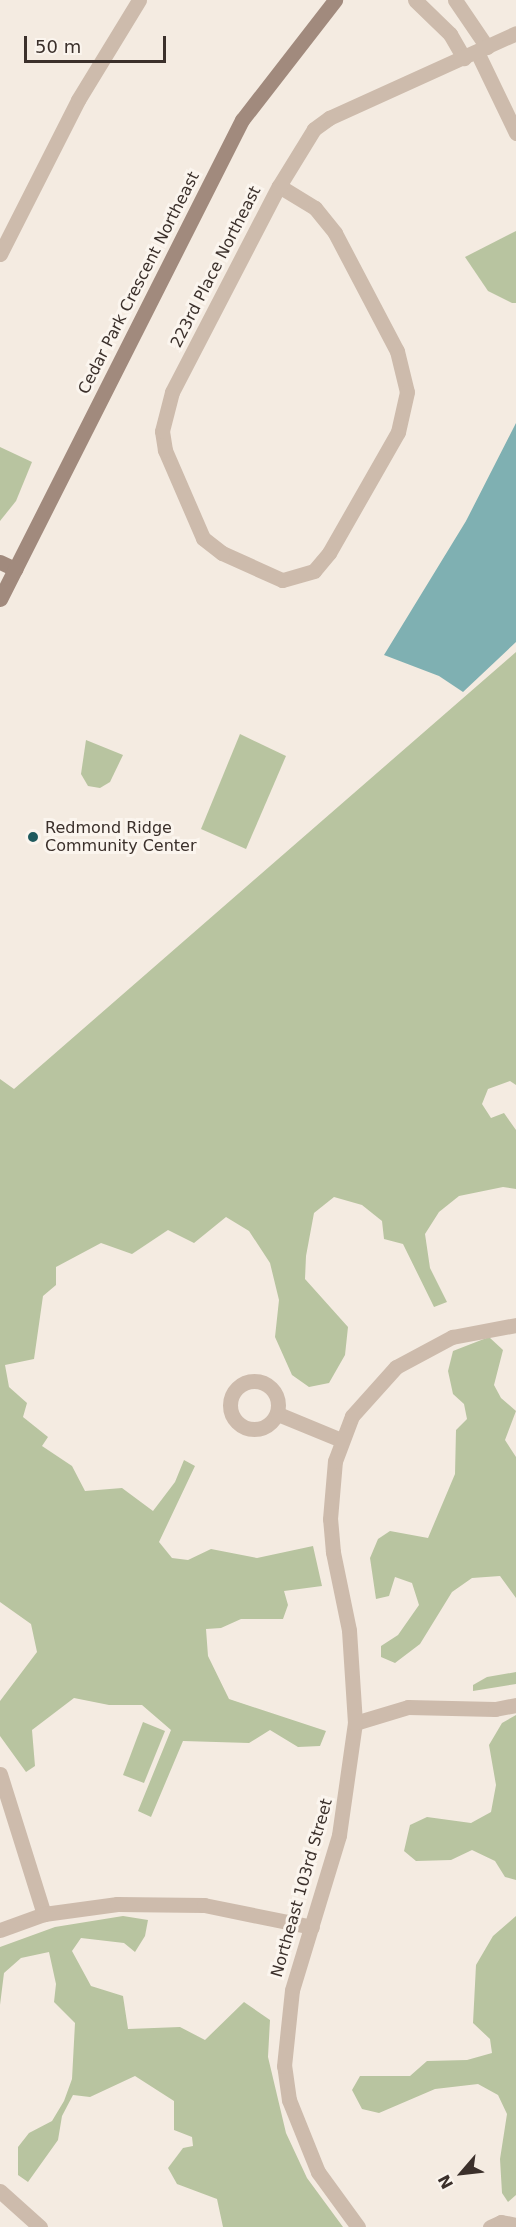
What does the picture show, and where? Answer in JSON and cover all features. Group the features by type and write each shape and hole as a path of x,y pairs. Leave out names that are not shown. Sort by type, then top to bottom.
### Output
{"street":[{"path":"0,254 78,100 139,0"},
{"name":"Cedar Park Crescent Northeast","path":"0,599 242,120 336,0"},
{"path":"415,0 450,34 476,52"},
{"path":"455,0 475,24 476,52 516,133"},
{"name":"223rd Place Northeast","path":"279,186 315,208 335,232 397,351 407,392 398,432 329,553 314,571 298,579 272,577 222,552 203,538 173,471 162,431 177,382 279,186 302,146 329,117 516,33"},
{"path":"0,562 15,569"},
{"name":"Northeast 103rd Street","path":"358,2227 318,2172 289,2100 284,2066 292,1990 339,1835 355,1723 349,1630 333,1552 330,1518 332,1482 341,1440 352,1416 396,1367 452,1337 516,1325"},
{"path":"278,1414 341,1440"},
{"path":"355,1723 408,1707 495,1709 516,1705"},
{"path":"0,1774 44,1914"},
{"path":"0,1930 44,1914 117,1904 204,1905 312,1927"},
{"path":"0,2191 40,2227"},
{"path":"490,2227 501,2222 516,2225"}],"green space":[{"path":"516,231 516,303 512,303 488,291 465,257"},
{"path":"0,447 32,462 16,501 0,521"},
{"path":"516,652 516,1085 510,1081 488,1089 482,1104 491,1118 504,1113 516,1130 516,1189 503,1187 459,1196 439,1212 425,1234 430,1268 447,1302 434,1307 403,1244 384,1239 382,1221 362,1205 334,1197 314,1213 306,1256 305,1279 348,1327 345,1355 329,1383 309,1387 292,1375 275,1337 279,1300 270,1263 249,1231 226,1217 194,1243 168,1230 132,1254 101,1243 56,1267 56,1285 43,1296 34,1359 5,1365 9,1387 27,1403 23,1417 48,1437 42,1446 72,1466 85,1491 122,1488 153,1511 175,1482 184,1460 195,1466 159,1542 172,1558 188,1560 211,1549 257,1558 313,1546 322,1586 284,1591 288,1605 283,1619 241,1619 221,1628 206,1629 208,1656 229,1699 326,1731 320,1746 298,1747 270,1730 249,1743 183,1741 151,1817 138,1811 171,1730 142,1705 109,1705 74,1698 32,1730 35,1766 26,1772 0,1736 0,1701 37,1652 31,1624 0,1602 0,1079 14,1089"},
{"path":"240,734 286,756 246,849 201,829"},
{"path":"86,740 123,755 110,782 100,788 88,786 81,774"},
{"path":"489,1337 503,1350 494,1385 501,1398 516,1411 505,1440 516,1457 516,1598 500,1576 472,1578 452,1592 420,1644 395,1663 381,1657 381,1646 398,1635 419,1605 412,1583 395,1577 389,1596 376,1599 370,1558 378,1539 390,1531 428,1538 455,1474 456,1430 467,1419 464,1404 453,1394 448,1371 453,1351"},
{"path":"516,1672 516,1684 473,1691 473,1685 487,1677"},
{"path":"516,1715 516,1880 505,1877 495,1861 472,1850 451,1860 416,1861 404,1851 410,1825 427,1817 471,1823 491,1812 496,1785 489,1745 502,1723"},
{"path":"143,1722 165,1731 144,1783 123,1775"},
{"path":"123,1916 148,1920 145,1936 135,1952 124,1943 81,1938 72,1951 91,1986 123,1996 128,2029 180,2027 205,2040 244,2002 270,2020 268,2057 286,2133 307,2178 343,2227 223,2227 217,2199 177,2184 168,2168 183,2148 193,2146 192,2137 174,2130 174,2101 135,2076 90,2097 73,2095 62,2116 58,2140 28,2182 18,2175 18,2147 29,2133 52,2121 64,2101 72,2079 75,2023 54,2002 56,1984 49,1952 21,1958 4,1973 0,2005 0,1947 55,1927"},
{"path":"516,1916 516,2195 508,2202 502,2193 500,2159 507,2114 498,2095 478,2084 435,2089 379,2113 362,2109 352,2090 360,2076 410,2076 427,2061 467,2060 492,2053 490,2039 473,2023 476,1965 493,1936"}],"water":[{"path":"516,423 516,642 463,692 439,676 384,655 466,521"}],"place":[{"name":"Redmond Ridge Community Center","path":"33,837"}]}
